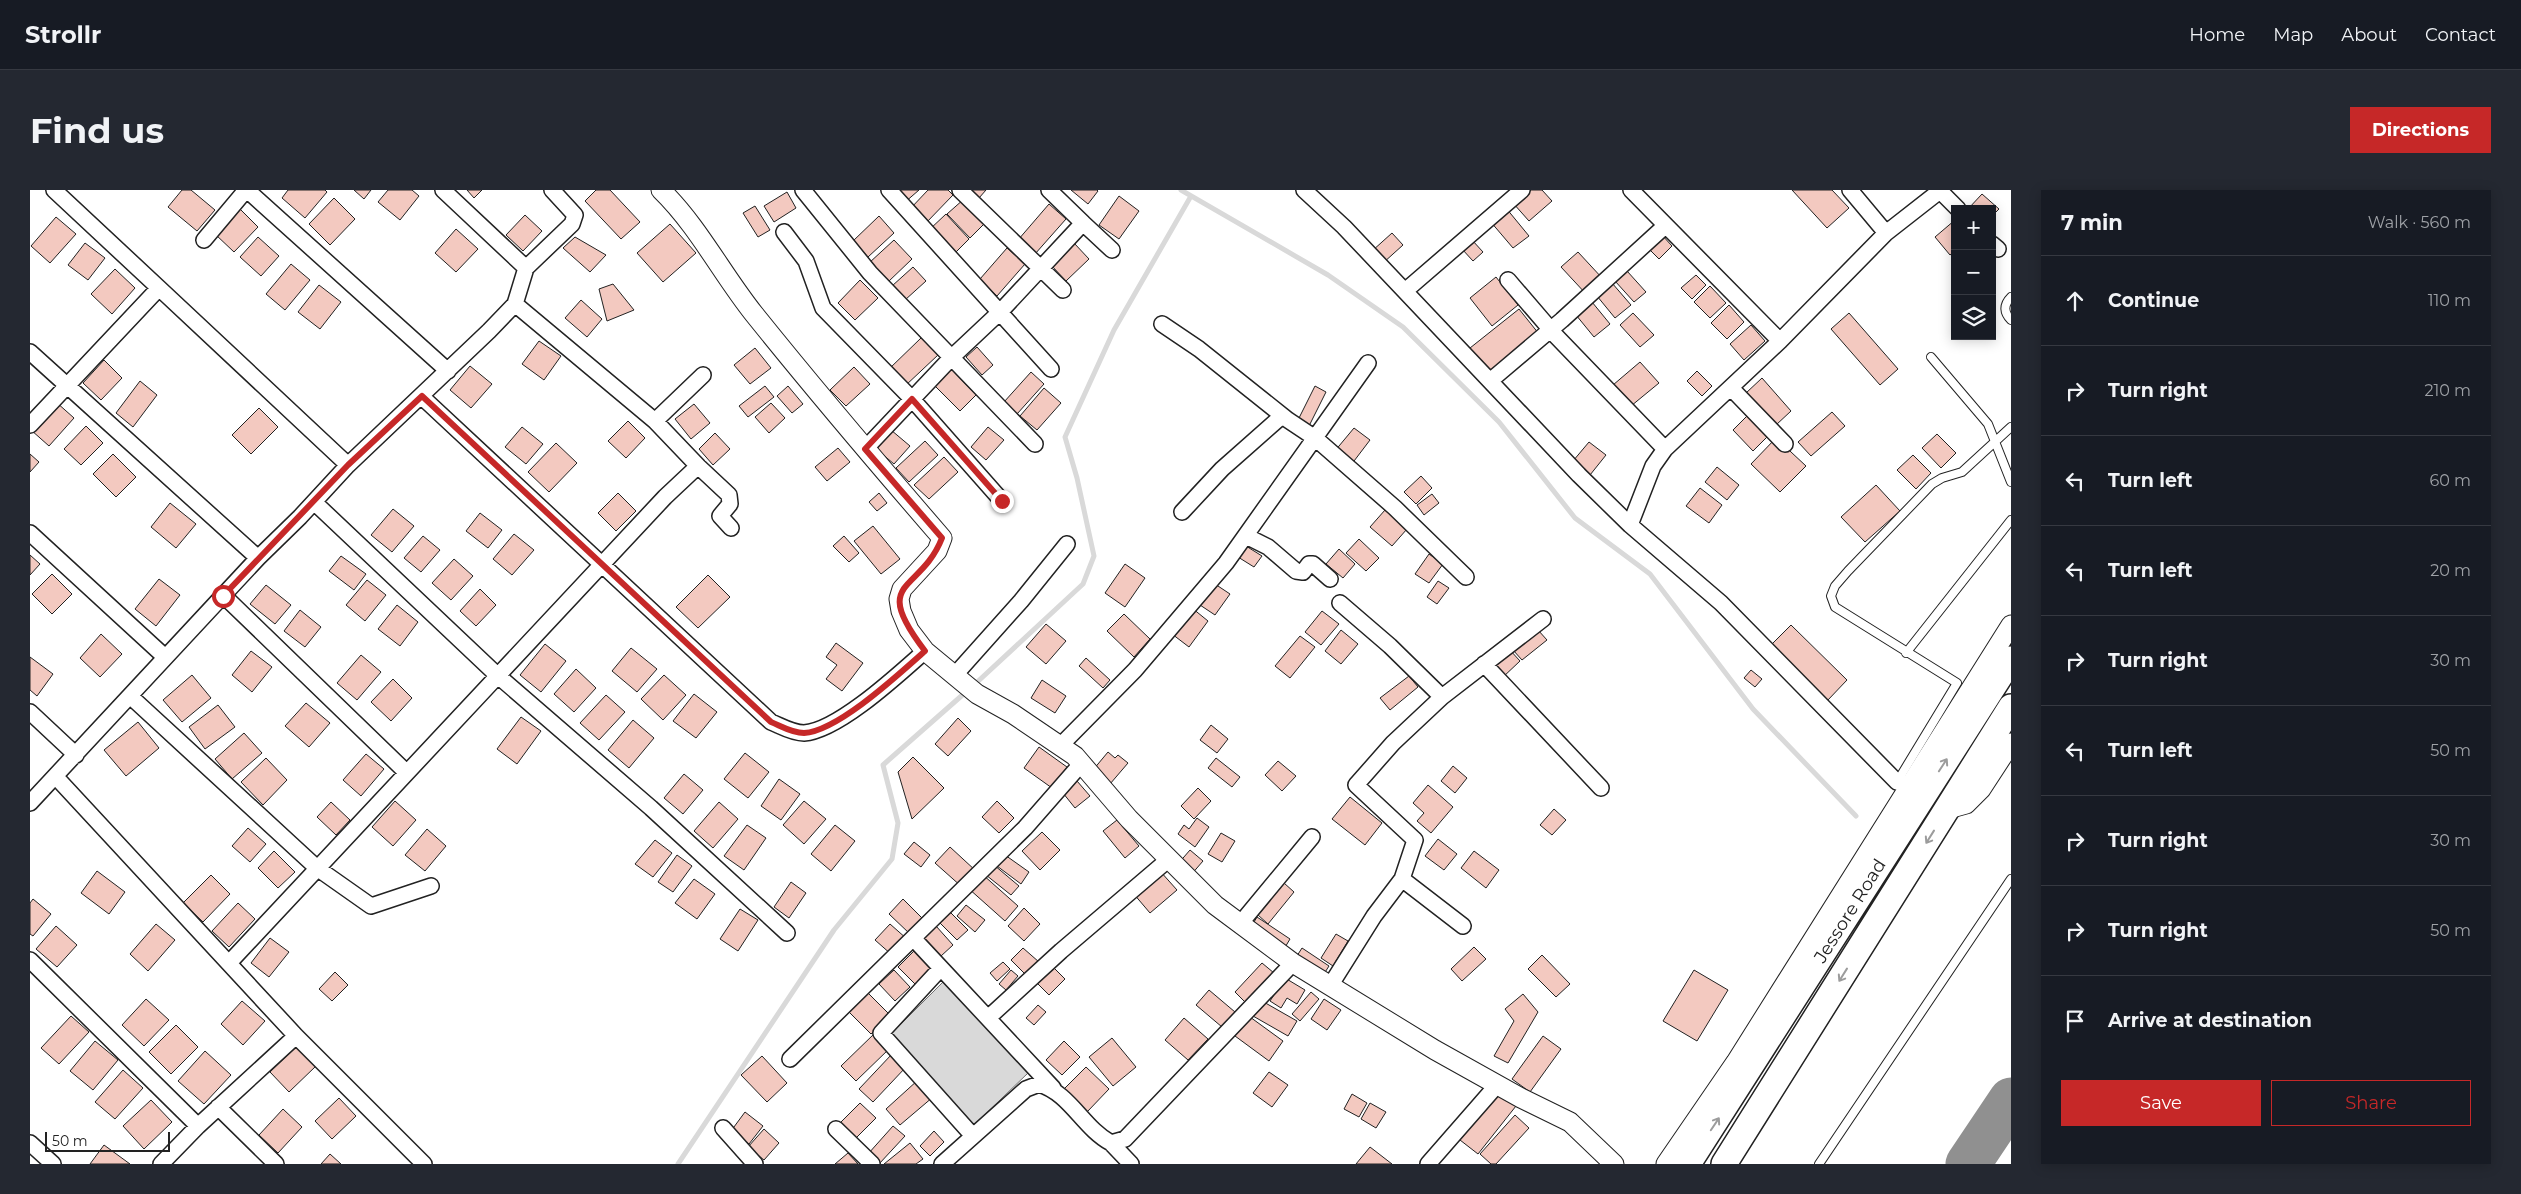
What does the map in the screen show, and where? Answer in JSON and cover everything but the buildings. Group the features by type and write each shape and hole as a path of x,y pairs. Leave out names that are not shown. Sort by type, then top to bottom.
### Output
{"highway":[{"name":"Jessore Road","path":"1688,1164 1911,786 2011,659"},
{"path":"1724,1164 2011,707"}],"street":[{"path":"54,190 348,465"},
{"path":"204,240 247,190 448,371"},
{"path":"442,190 526,268"},
{"path":"30,803 258,558 348,465 448,371 515,304 526,268 572,224 575,215 552,190"},
{"path":"661,190 678,206 753,312 865,449 942,538 937,551 902,589 899,599 909,630 925,651 977,694 1012,714 1075,756 1129,819 1215,905 1240,924 1293,963 1330,986 1497,1085 1570,1122 1614,1164"},
{"path":"803,190 870,273 1035,444"},
{"path":"889,190 1001,311 1051,369"},
{"path":"960,190 1063,290"},
{"path":"1049,190 1112,250"},
{"path":"1304,190 1344,227 1630,526 1721,603 1911,786"},
{"path":"1405,291 1522,190"},
{"path":"1631,190 1780,341"},
{"path":"1850,190 1886,233"},
{"path":"1630,526 1653,466 1665,449 1780,341 1886,233 1941,190 1954,205"},
{"path":"865,449 951,358 1001,311 1083,222"},
{"path":"1490,381 1554,333 1665,226"},
{"path":"784,232 806,261 823,308 912,399 1002,501"},
{"path":"1508,280 1554,333 1665,449"},
{"path":"30,425 159,288"},
{"path":"515,304 655,421 729,495 730,504 720,516 731,528"},
{"path":"1162,324 1199,349 1282,416 1315,438 1395,508 1466,577"},
{"path":"30,352 258,558"},
{"path":"1060,746 1135,670 1246,536 1368,363"},
{"path":"655,421 703,375"},
{"path":"1731,388 1785,444"},
{"path":"422,396 771,722 792,731 805,733 843,717 882,689 925,651"},
{"path":"1182,512 1222,469 1282,416"},
{"path":"229,963 497,675 602,566 665,497 698,466"},
{"path":"314,502 497,675 651,808 788,933"},
{"path":"30,533 165,657"},
{"path":"1246,536 1268,547 1296,571 1303,572 1309,564 1313,564 1330,579"},
{"path":"957,679 1067,544"},
{"path":"223,596 406,772"},
{"path":"1340,603 1390,646 1442,697"},
{"path":"1330,986 1374,916 1402,879 1415,840 1356,785 1393,743 1442,697 1542,619"},
{"path":"1666,1164 1736,1062 2011,625"},
{"path":"1484,664 1601,788"},
{"path":"130,696 317,868 371,906 430,886"},
{"path":"30,712 76,755"},
{"path":"1948,808 1966,804 1981,789 2011,743"},
{"path":"790,1059 1025,828 1081,764"},
{"path":"56,777 296,1036 424,1164"},
{"path":"1240,924 1312,837"},
{"path":"988,1018 1061,951 1170,859"},
{"path":"1402,879 1463,926"},
{"path":"913,938 1098,1136 1111,1143 1131,1164"},
{"path":"30,960 198,1126"},
{"path":"1111,1143 1125,1139 1293,963"},
{"path":"942,968 880,1033 973,1136"},
{"path":"161,1164 218,1107 296,1036"},
{"path":"942,1164 1026,1089 1039,1084 1053,1088"},
{"path":"1428,1164 1497,1085"},
{"path":"218,1107 276,1164"},
{"path":"723,1128 756,1164"},
{"path":"836,1129 872,1164"},
{"path":"30,1143 53,1164"}],"lane":[{"path":"2011,297 2005,309 2006,315 2011,320"},
{"path":"1931,356 1988,424 2011,482"},
{"path":"1911,786 1957,683 1906,653 1835,607 1831,596 1835,586 1932,484 1942,478 1962,472 2011,427"},
{"path":"1906,653 2011,520"},
{"path":"1819,1164 2011,879"}],"shaded area":[{"path":"945,980 1028,1073 972,1127 888,1037"}],"waterway":[{"path":"1181,190 1328,275 1403,327 1499,422 1575,518 1650,574 1753,709 1856,816"},
{"path":"974,685 1083,584 1094,556 1077,478 1065,437 1114,330 1191,196"},
{"path":"678,1164 834,930 892,859 898,823 883,765 967,691"}],"taxiway":[{"path":"1968,1164 2011,1100"}],"route":[{"path":"223,596 348,465 422,396 771,722 792,731 805,733 843,717 882,689 925,651 909,630 901,611 899,599 902,589 937,551 942,538 865,449 881,430 912,399 1002,501"}]}
